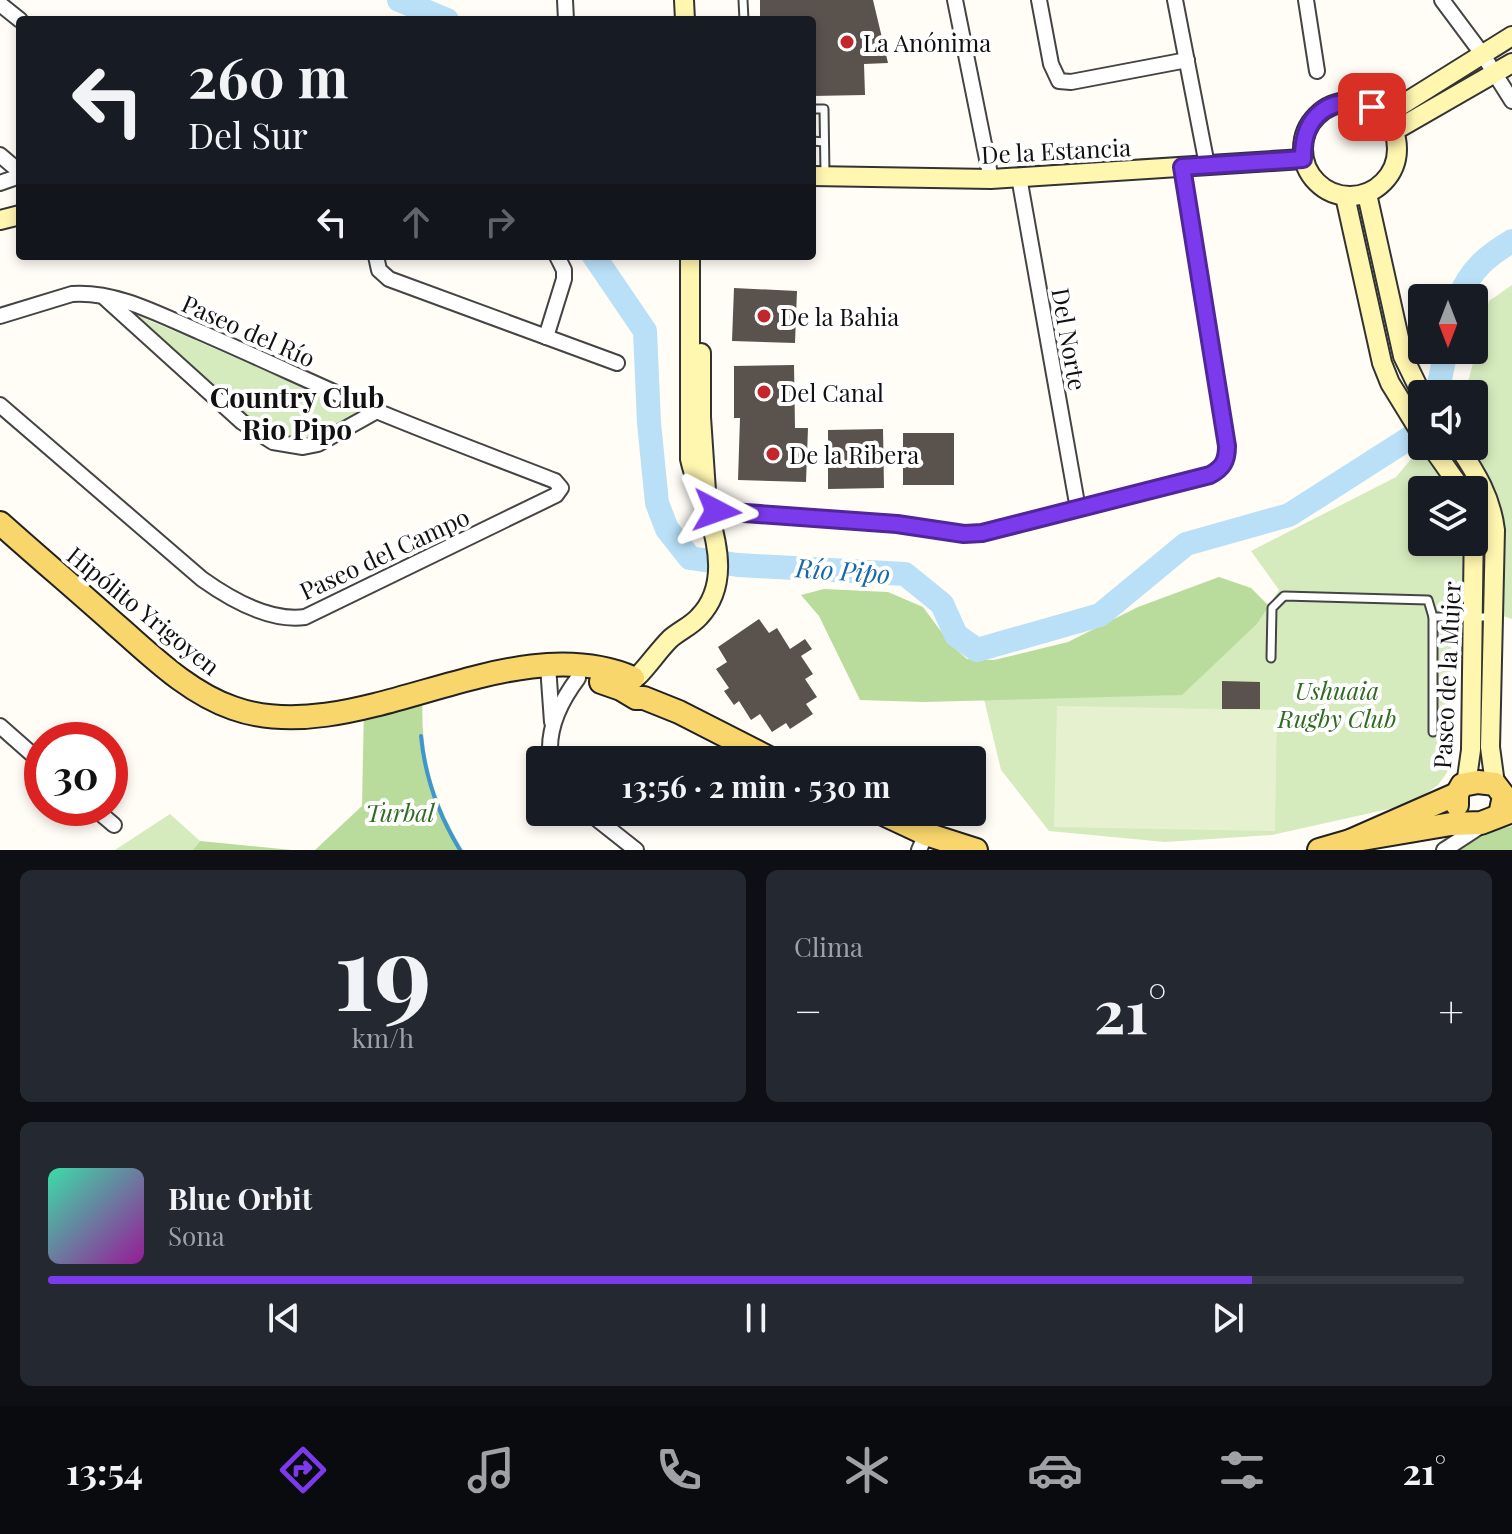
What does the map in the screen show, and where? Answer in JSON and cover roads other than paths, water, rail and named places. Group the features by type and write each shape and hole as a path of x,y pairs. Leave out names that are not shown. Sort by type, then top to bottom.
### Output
{"main road":[{"name":"Hipólito Yrigoyen","path":"0,523 163,666 190,686 233,708 257,715 281,717 336,713 463,680 573,666 612,671 746,746"},
{"name":"Hipólito Yrigoyen","path":"549,671 641,686"},
{"path":"1319,850 1350,841 1492,818 1505,803 1504,786 1478,782 1350,841"},
{"path":"1460,790 1457,809 1492,818"},
{"path":"900,826 923,842 976,850"}],"street":[{"path":"955,0 991,179"},
{"path":"1039,0 1051,64 1059,81 1071,82 1187,60"},
{"path":"1175,0 1207,165"},
{"path":"1306,0 1317,71"},
{"path":"1442,0 1512,101"},
{"path":"0,4 16,17"},
{"path":"1389,124 1512,36"},
{"path":"1389,124 1512,63"},
{"path":"1342,102 1358,102 1372,107 1389,124 1397,146 1396,161 1390,175 1367,194 1345,196 1331,192 1318,184 1309,173 1303,159 1307,129 1315,116 1328,107 1342,102"},
{"path":"0,155 16,170"},
{"name":"De la Estancia","path":"818,176 991,179 1303,159"},
{"path":"707,510 897,524 964,534 982,533 1210,475 1224,465 1227,446 1182,167"},
{"name":"Del Norte","path":"1019,177 1078,509"},
{"path":"1367,194 1403,356 1415,380"},
{"path":"1345,196 1382,363 1408,413"},
{"path":"377,260 379,270 389,279 617,363"},
{"path":"546,337 564,279 559,260"},
{"path":"691,260 696,284"},
{"path":"641,686 662,648 702,614 714,596 716,585 718,560 707,510 694,481 688,416 696,284 701,260"},
{"name":"Paseo del Río","path":"0,316 72,294 102,296 151,311 377,411 555,481 561,488"},
{"path":"102,296 242,422 273,442 303,447 318,444 377,411"},
{"name":"Paseo del Campo","path":"0,405 202,579 231,597 278,617 305,617 556,495 561,488"},
{"name":"Paseo de la Mujer","path":"1467,460 1482,483 1493,514 1490,747 1504,786"},
{"name":"Paseo de la Mujer","path":"1460,790 1467,778 1470,760 1474,556"},
{"path":"549,671 552,746"},
{"path":"553,726 559,708 578,678"},
{"path":"0,726 24,747"},
{"path":"1444,850 1492,818"},
{"path":"606,826 636,850"}],"lane":[{"path":"816,109 824,109 824,142 818,176"},
{"path":"816,141 824,142"},
{"path":"1271,658 1272,608 1284,596 1428,600 1433,617 1433,732"},
{"path":"1433,617 1494,617"}],"waterway":[{"name":"Río Pipo","path":"399,0 437,16"},
{"name":"Río Pipo","path":"1466,284 1480,265 1512,241"},
{"name":"Río Pipo","path":"597,260 645,331 649,423 657,503 667,529 690,558 738,565 905,574 942,604 956,635 977,650 1100,615 1186,544 1289,515 1408,439"},
{"name":"Río Pipo","path":"1440,380 1443,364"},
{"path":"421,736 434,795 460,850"}],"place":[{"name":"La Anónima","path":"847,42"},
{"name":"De la Bahia","path":"764,316"},
{"name":"Del Canal","path":"764,392"},
{"name":"De la Ribera","path":"773,454"}],"district":[{"name":"Country Club Rio Pipo","path":"297,412"}],"park label":[{"name":"Ushuaia Rugby Club","path":"1337,704"},
{"name":"Turbal","path":"400,812"}]}
